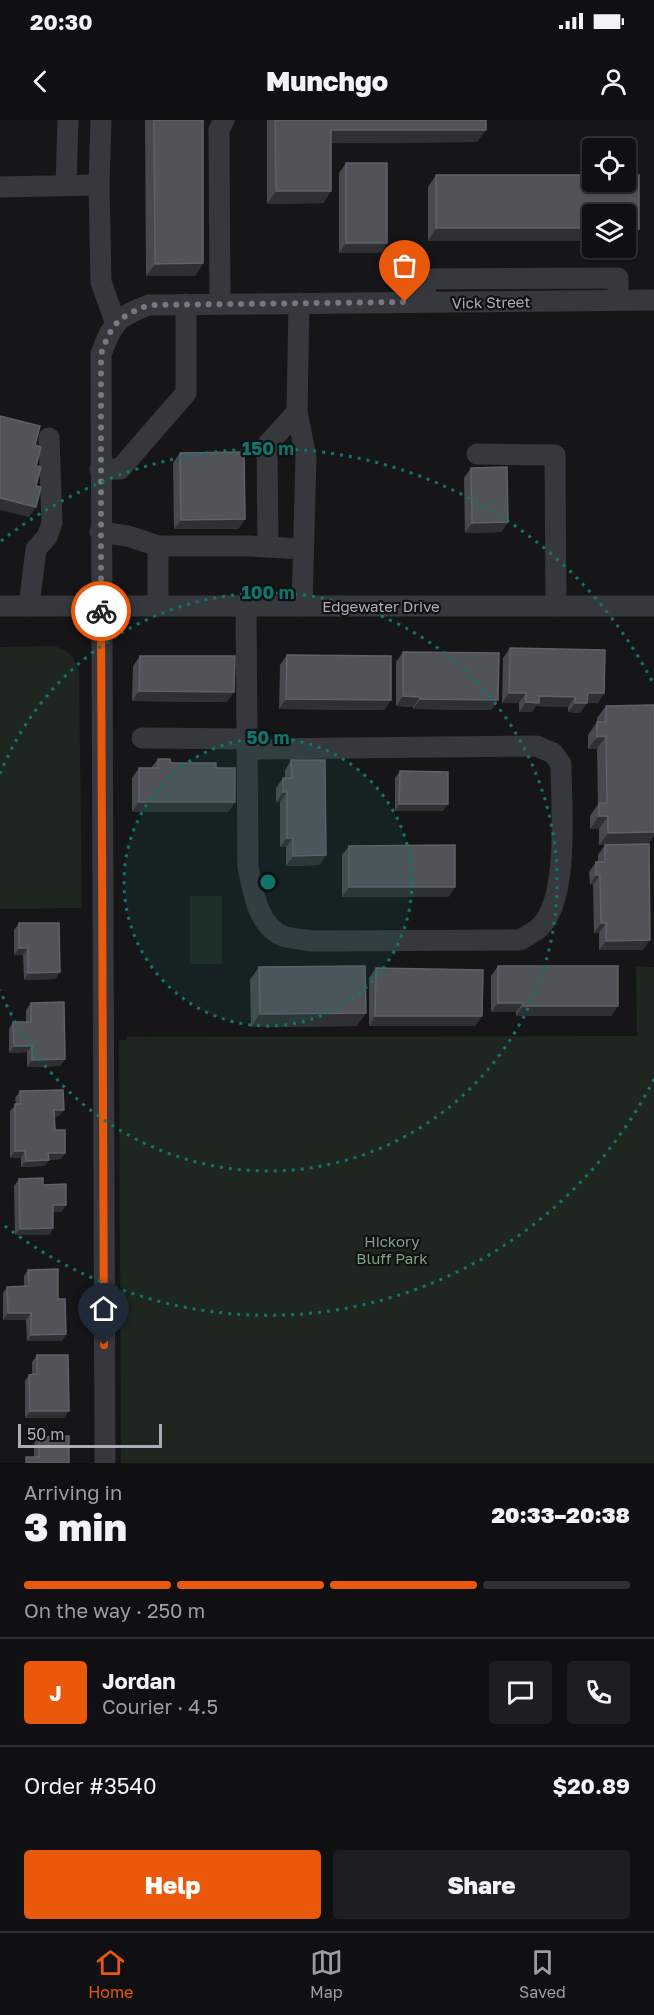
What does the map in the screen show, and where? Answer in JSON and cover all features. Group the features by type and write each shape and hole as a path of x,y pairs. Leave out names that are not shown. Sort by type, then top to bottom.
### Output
{"street":[{"path":"66,186 68,120"},
{"path":"101,120 99,184 101,282 116,324"},
{"path":"220,304 219,130 225,120"},
{"path":"0,187 99,184"},
{"name":"Vick Street","path":"105,1463 100,469 101,354 109,331 126,314 149,305 654,300"},
{"path":"299,303 297,412 306,457 302,606"},
{"path":"100,469 120,469 186,393 186,304"},
{"path":"268,547 267,445 297,412"},
{"path":"29,606 36,549 47,537 52,523 50,438"},
{"path":"477,454 555,454 556,606"},
{"path":"100,532 128,536 158,546 303,549"},
{"path":"158,546 158,606"},
{"name":"Edgewater Drive","path":"0,606 654,606"},
{"path":"142,738 248,744 536,746 553,753 561,764 561,876 554,905 540,927 520,939 314,941 284,936 268,926 254,897 248,867 248,744 246,606"}],"green space":[{"path":"53,646 70,654 79,672 82,908 0,909 0,647"},
{"path":"190,896 222,896 222,964 190,964"},
{"name":"Hickory Bluff Park","path":"636,966 654,967 654,1463 121,1463 119,1040 127,1040 127,1037 637,1036"}],"building":[{"path":"154,120 203,120 203,263 155,264"},
{"path":"275,120 486,120 486,130 331,130 331,191 276,191"},
{"path":"346,163 387,163 387,243 346,243"},
{"path":"436,175 582,175 582,192 636,192 636,175 639,175 639,229 636,229 636,204 582,204 582,228 436,228"},
{"path":"0,416 40,426 35,445 41,447 36,466 41,467 36,486 41,487 36,507 0,498"},
{"path":"244,452 245,519 181,520 180,453"},
{"path":"507,467 508,522 472,523 471,468"},
{"path":"510,648 605,650 604,693 588,693 587,703 575,703 575,697 539,696 539,703 526,702 526,693 509,693"},
{"path":"403,652 499,653 498,700 420,699 420,697 403,696"},
{"path":"287,655 391,656 391,700 286,699"},
{"path":"140,656 235,656 234,692 139,691"},
{"path":"654,705 654,832 608,833 608,816 599,816 599,803 607,803 606,736 597,737 597,722 606,722 606,706"},
{"path":"158,759 170,759 171,763 216,763 216,768 235,768 235,802 139,802 139,768 158,768"},
{"path":"291,760 325,760 326,855 293,856 293,838 287,838 287,792 283,792 283,778 292,778"},
{"path":"400,771 448,772 448,804 399,804"},
{"path":"649,844 650,940 606,941 606,923 601,923 600,875 596,875 596,862 605,862 605,845"},
{"path":"455,845 455,887 349,887 349,846"},
{"path":"19,923 59,923 60,972 28,973 28,948 19,948"},
{"path":"365,966 366,1013 260,1014 259,967"},
{"path":"498,966 618,966 618,1006 523,1006 523,1003 498,1003"},
{"path":"376,968 483,970 482,1016 375,1016"},
{"path":"64,1002 65,1059 32,1060 32,1046 14,1046 13,1022 31,1022 31,1003"},
{"path":"63,1090 64,1110 54,1110 55,1130 65,1130 65,1153 48,1153 49,1160 26,1161 25,1151 15,1151 15,1104 21,1104 20,1091"},
{"path":"43,1178 43,1185 66,1184 66,1205 53,1205 53,1228 20,1229 19,1179"},
{"path":"58,1269 58,1299 65,1299 66,1334 31,1335 31,1313 8,1313 7,1287 29,1286 28,1270"},
{"path":"37,1355 68,1355 69,1411 30,1411 29,1375 37,1374"},
{"path":"69,1436 69,1463 26,1463 26,1457 39,1457 39,1437"}],"way so far":[{"path":"101,611 101,354 109,331 126,314 149,305 405,302"}],"route":[{"path":"101,611 104,1345"}]}
